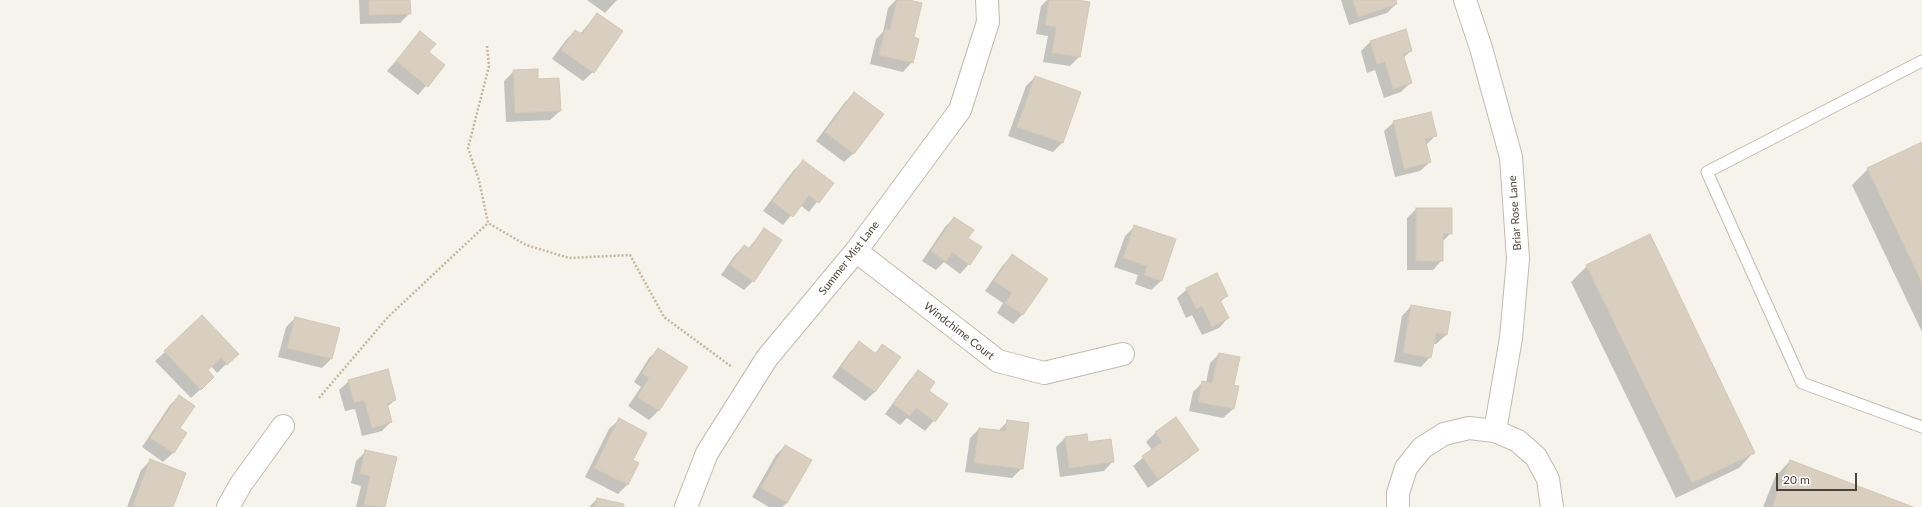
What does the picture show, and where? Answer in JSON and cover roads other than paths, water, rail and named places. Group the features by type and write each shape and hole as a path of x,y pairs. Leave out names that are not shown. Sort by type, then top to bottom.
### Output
{"street":[{"name":"Summer Mist Lane","path":"686,507 707,452 767,358 856,251 960,110 988,22 988,0"},
{"name":"Briar Rose Lane","path":"1465,0 1481,48 1512,157 1518,259 1511,338 1495,430"},
{"name":"Windchime Court","path":"856,251 998,361 1044,373 1123,354"},
{"path":"228,507 241,484 283,426"},
{"path":"1398,507 1398,493 1406,468 1422,448 1444,434 1469,428 1495,430 1518,441 1536,458 1548,479 1552,507"}],"lane":[{"path":"1922,60 1707,172 1802,383 1922,427"}]}
